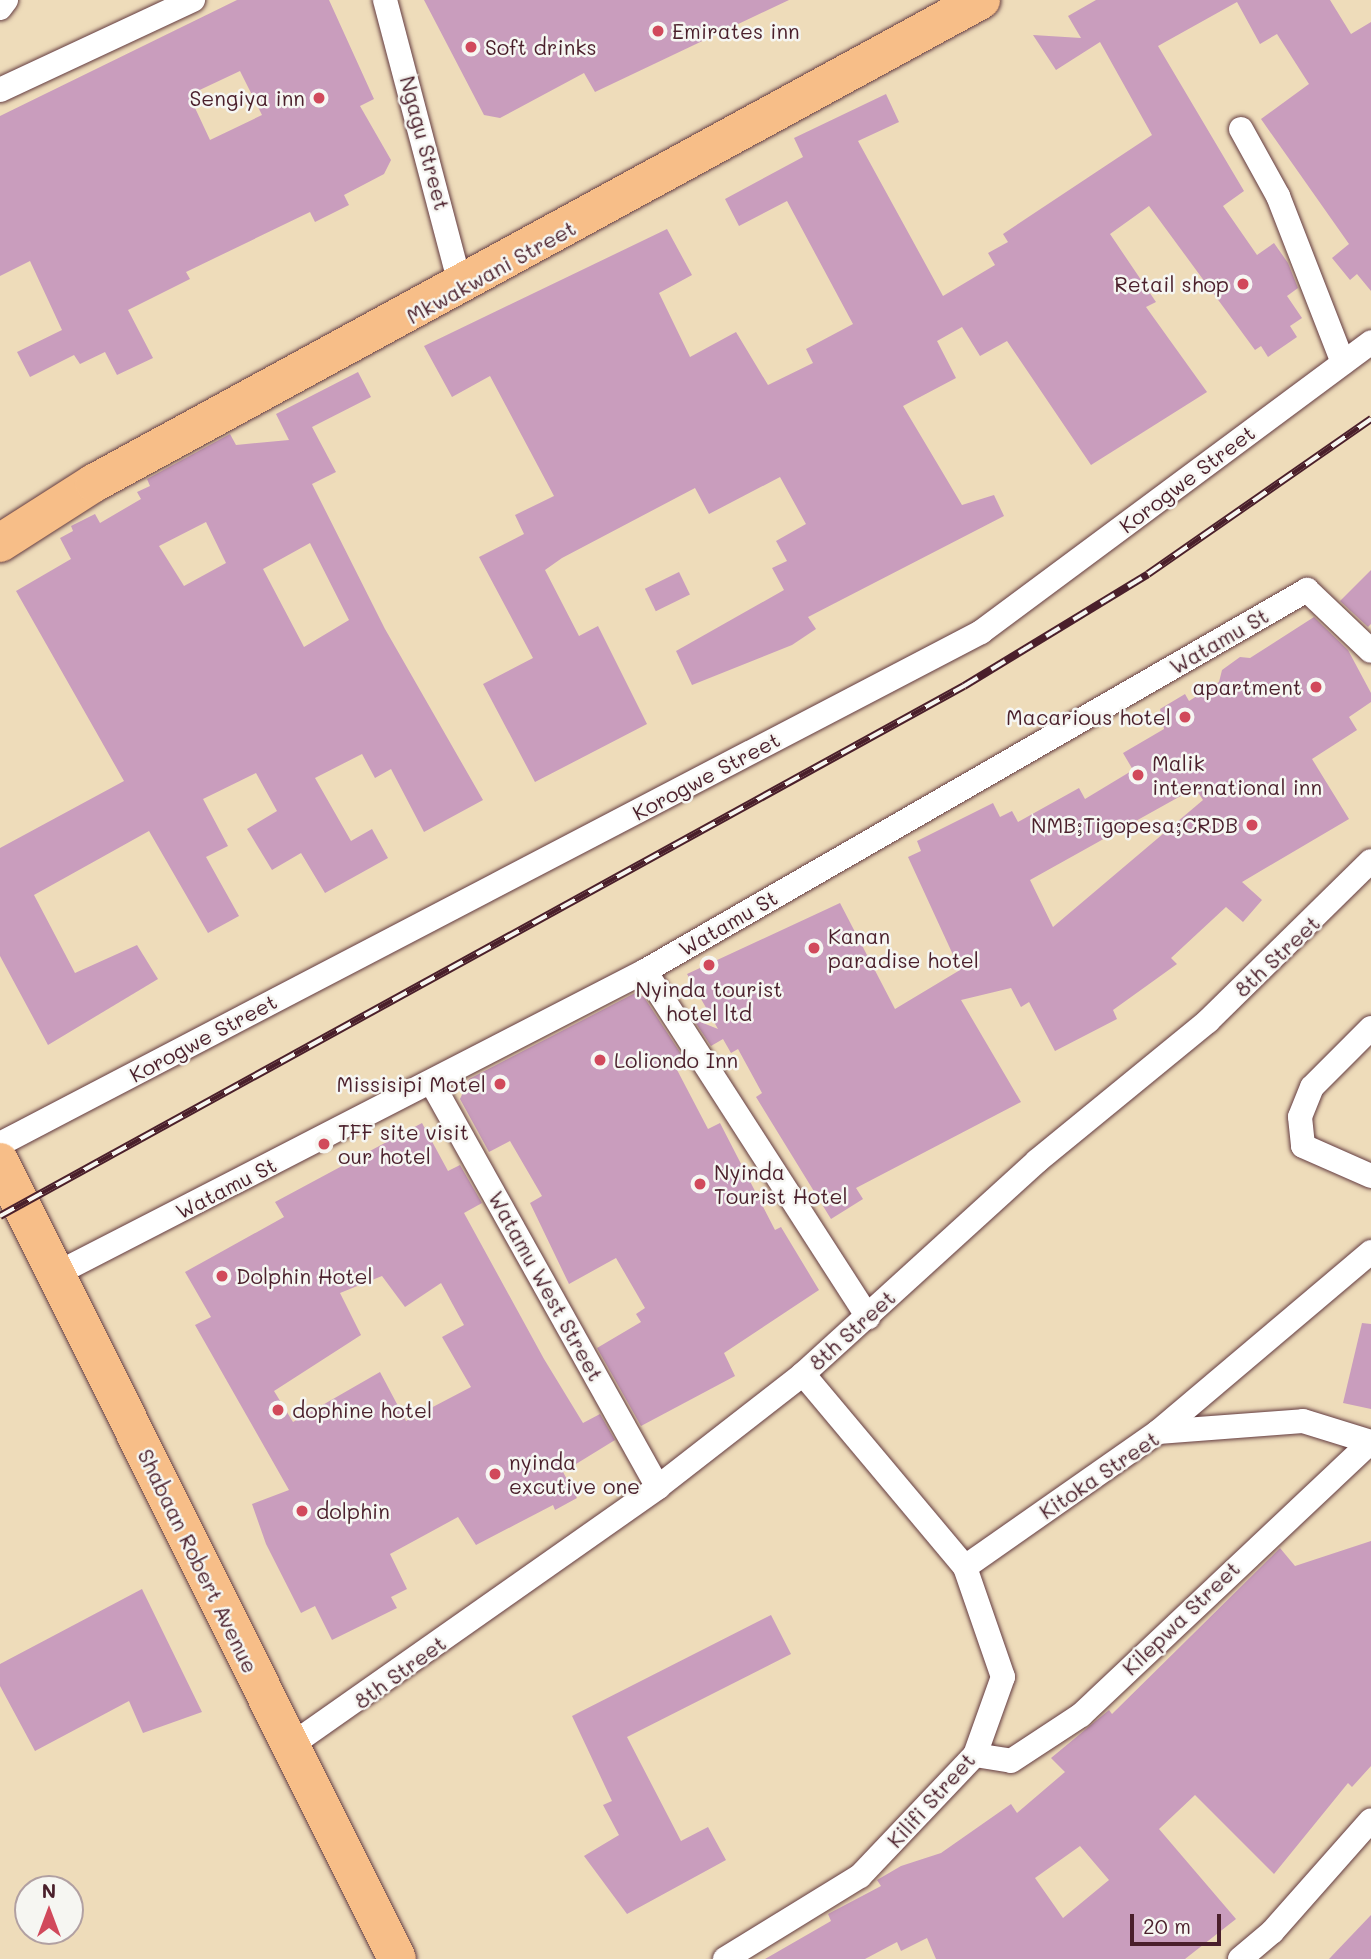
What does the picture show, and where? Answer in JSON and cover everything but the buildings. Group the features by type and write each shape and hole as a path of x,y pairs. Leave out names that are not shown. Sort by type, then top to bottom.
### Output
{"main road":[{"name":"Mkwakwani Street","path":"0,543 94,483 461,288 981,0"},
{"name":"Shabaan Robert Avenue","path":"0,1162 397,1959"}],"street":[{"path":"0,8 6,0"},
{"path":"0,90 193,0"},
{"name":"Ngagu Street","path":"385,0 461,288"},
{"path":"1241,130 1278,196 1343,363"},
{"name":"Korogwe Street","path":"0,1144 981,632 1371,342"},
{"name":"Watamu St","path":"57,1274 433,1085 645,971 1307,590 1371,651"},
{"name":"8th Street","path":"290,1746 658,1487 803,1374 1037,1161 1208,1021 1371,861"},
{"path":"645,971 868,1317"},
{"path":"1371,1028 1312,1087 1300,1117 1303,1146 1371,1176"},
{"name":"Watamu West Street","path":"433,1085 658,1487"},
{"path":"1158,1432 1371,1252"},
{"name":"Kilifi Street","path":"725,1959 860,1876 975,1755 1003,1676 965,1567 803,1374"},
{"name":"Kitoka Street","path":"965,1567 1158,1432 1303,1421 1371,1442"},
{"name":"Kilepwa Street","path":"975,1755 1011,1762 1082,1714 1371,1442"},
{"path":"1240,1959 1272,1932 1371,1820"}],"railway":[{"path":"0,1216 964,686 1148,574 1371,419"}],"place":[{"name":"Emirates inn","path":"658,31"},
{"name":"Soft drinks","path":"471,47"},
{"name":"Sengiya inn","path":"319,98"},
{"name":"Retail shop","path":"1243,284"},
{"name":"apartment","path":"1316,687"},
{"name":"Macarious hotel","path":"1185,717"},
{"name":"Malik international inn","path":"1138,775"},
{"name":"NMB;Tigopesa;CRDB","path":"1252,825"},
{"name":"Kanan paradise hotel","path":"814,948"},
{"name":"Nyinda tourist hotel ltd","path":"709,965"},
{"name":"Loliondo Inn","path":"600,1060"},
{"name":"Missisipi Motel","path":"500,1084"},
{"name":"TFF site visit our hotel","path":"324,1144"},
{"name":"Nyinda Tourist Hotel","path":"700,1184"},
{"name":"Dolphin Hotel","path":"222,1276"},
{"name":"dophine hotel","path":"278,1410"},
{"name":"nyinda excutive one","path":"495,1474"},
{"name":"dolphin","path":"302,1511"}]}
